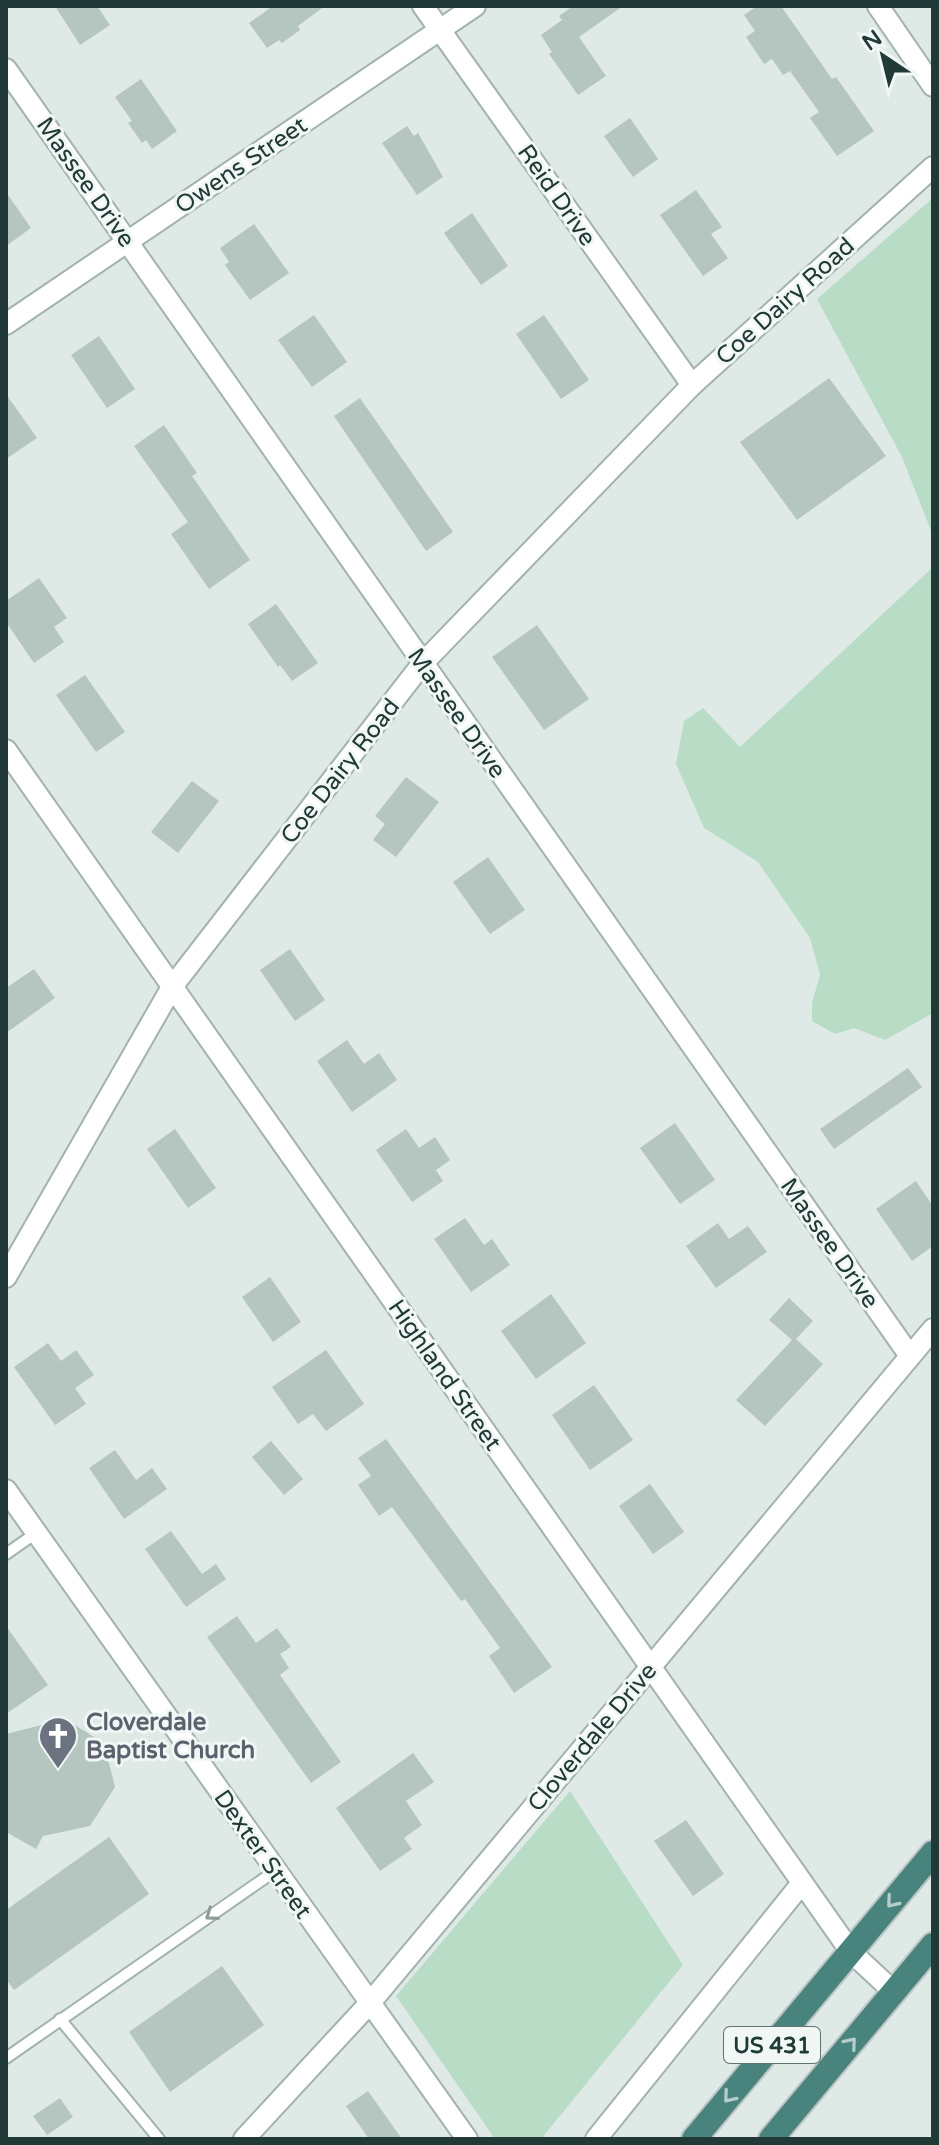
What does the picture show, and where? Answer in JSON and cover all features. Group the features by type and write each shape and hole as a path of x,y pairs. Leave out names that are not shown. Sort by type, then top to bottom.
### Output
{"highway":[{"name":"US 431","path":"694,2139 933,1853"},
{"name":"US 431","path":"771,2139 933,1945"}],"street":[{"name":"Reid Drive","path":"423,6 692,385"},
{"name":"Owens Street","path":"6,324 475,6"},
{"path":"878,6 933,86"},
{"name":"Massee Drive","path":"6,69 910,1356"},
{"name":"Coe Dairy Road","path":"6,1277 172,987 422,664 692,385 933,167"},
{"name":"Highland Street","path":"6,750 851,1952 894,1992"},
{"name":"Cloverdale Drive","path":"244,2139 369,2004 933,1329"},
{"name":"Dexter Street","path":"6,1490 467,2139"},
{"path":"596,2139 802,1883"}],"lane":[{"path":"6,1554 36,1533"},
{"path":"6,2058 275,1871"},
{"path":"60,2019 159,2139"}],"green space":[{"path":"933,198 933,536 902,457 817,299"},
{"path":"933,567 933,1013 885,1040 854,1028 835,1034 812,1021 812,1003 820,975 810,938 758,862 704,828 676,764 684,721 703,708 740,747"},
{"path":"570,1791 683,1965 541,2139 495,2139 396,1996"}],"building":[{"path":"55,6 97,6 110,25 80,45"},
{"path":"273,6 325,6 298,26 300,30 282,43 279,40 267,48 249,23"},
{"path":"573,6 623,6 579,37 606,76 578,95 549,54 552,52 541,35 562,20 559,16"},
{"path":"757,6 781,6 832,79 836,77 874,131 837,156 810,118 819,112 790,71 783,75 772,59 764,64 746,37 755,31 744,15"},
{"path":"141,79 177,131 152,149 146,140 142,143 128,123 132,121 115,97"},
{"path":"630,118 658,159 633,177 604,136"},
{"path":"407,126 414,136 418,133 443,177 417,195 382,143"},
{"path":"696,190 722,227 711,234 728,258 703,276 660,215"},
{"path":"6,192 31,228 6,246"},
{"path":"472,213 508,266 481,285 444,233"},
{"path":"254,224 289,273 250,300 225,265 229,262 220,248"},
{"path":"314,315 347,362 312,387 278,340"},
{"path":"544,315 589,380 561,399 516,334"},
{"path":"99,336 135,389 107,408 71,355"},
{"path":"829,378 886,456 797,520 740,442"},
{"path":"6,394 37,438 6,459"},
{"path":"360,398 453,532 426,551 334,416"},
{"path":"164,425 197,473 192,476 250,560 209,589 171,534 188,522 134,446"},
{"path":"39,578 67,618 54,627 64,642 34,663 6,622 6,601"},
{"path":"276,604 318,663 292,681 280,665 278,667 248,624"},
{"path":"537,625 589,699 544,730 492,657"},
{"path":"85,675 125,732 96,752 56,695"},
{"path":"406,777 439,802 396,857 373,840 385,824 375,816"},
{"path":"192,781 219,801 178,853 151,832"},
{"path":"488,857 525,910 490,934 453,882"},
{"path":"290,949 325,1000 295,1021 260,970"},
{"path":"34,969 55,998 6,1033 6,988"},
{"path":"347,1040 364,1064 379,1053 397,1080 352,1112 317,1061"},
{"path":"908,1068 922,1087 834,1149 820,1129"},
{"path":"675,1123 715,1180 680,1204 640,1148"},
{"path":"175,1129 216,1188 188,1208 147,1149"},
{"path":"406,1129 419,1148 435,1137 450,1160 436,1170 443,1181 412,1202 376,1150"},
{"path":"916,1181 933,1206 933,1246 912,1261 876,1209"},
{"path":"465,1218 484,1245 492,1239 510,1265 471,1292 434,1239"},
{"path":"718,1223 729,1239 748,1226 767,1252 716,1288 686,1246"},
{"path":"270,1277 301,1322 273,1342 242,1297"},
{"path":"551,1294 586,1343 536,1379 501,1331"},
{"path":"789,1298 813,1321 796,1339 823,1364 765,1426 736,1400 792,1340 769,1320"},
{"path":"48,1343 61,1361 76,1350 94,1375 75,1388 86,1404 55,1425 14,1367"},
{"path":"326,1350 364,1404 326,1431 313,1414 298,1424 272,1387"},
{"path":"594,1385 633,1440 590,1470 552,1415"},
{"path":"386,1439 552,1667 514,1693 489,1656 500,1648 465,1599 461,1601 392,1507 379,1516 358,1485 371,1476 358,1458"},
{"path":"271,1441 303,1479 284,1495 252,1457"},
{"path":"115,1450 136,1480 152,1468 167,1489 124,1519 89,1468"},
{"path":"650,1484 684,1532 653,1554 619,1506"},
{"path":"171,1531 202,1574 216,1564 226,1579 186,1607 145,1549"},
{"path":"237,1616 256,1643 277,1628 291,1647 280,1654 289,1668 280,1675 341,1762 311,1783 207,1637"},
{"path":"6,1626 48,1685 6,1714"},
{"name":"Cloverdale Baptist Church","path":"65,1719 104,1743 115,1787 90,1826 43,1836 36,1849 6,1832 6,1734"},
{"path":"413,1753 434,1782 406,1801 422,1825 404,1838 412,1849 380,1871 336,1808"},
{"path":"686,1820 724,1874 693,1896 654,1841"},
{"path":"109,1837 149,1894 14,1990 6,1979 6,1910"},
{"path":"222,1966 264,2025 170,2092 129,2032"},
{"path":"368,2091 402,2139 369,2139 346,2106"},
{"path":"60,2098 73,2117 47,2135 33,2116"}],"place":[{"name":"Cloverdale Baptist Church","path":"58,1770"}]}
